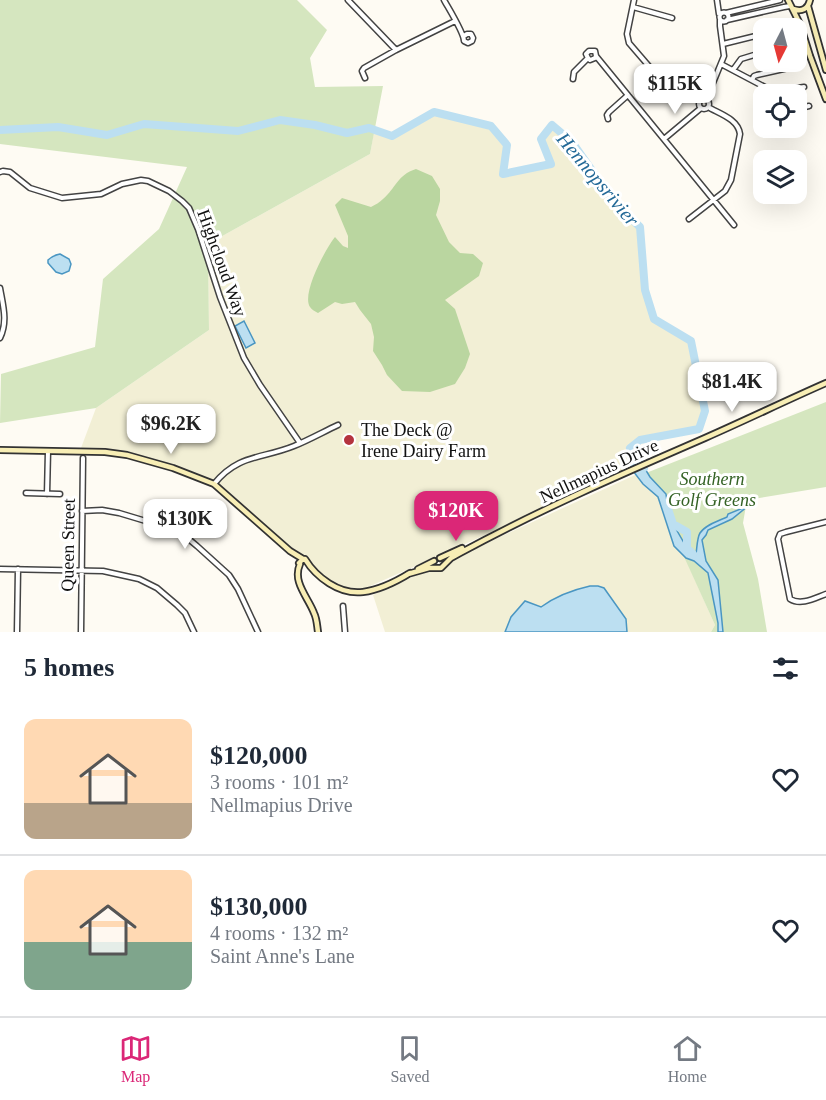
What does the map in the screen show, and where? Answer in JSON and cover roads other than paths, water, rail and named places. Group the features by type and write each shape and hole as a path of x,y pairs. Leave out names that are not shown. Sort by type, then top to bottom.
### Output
{"main road":[{"path":"788,0 800,24 826,99"},
{"path":"791,7 794,10 802,10 809,3"},
{"path":"809,3 826,70"},
{"name":"Nellmapius Drive","path":"444,564 482,541 629,470 826,383"},
{"path":"0,450 94,451 123,454 173,468 214,484 303,564 325,581 347,591 359,592 376,588 435,564 440,558 444,564 440,568 435,564"},
{"name":"Nellmapius Drive","path":"440,558 482,541"},
{"path":"303,564 297,576 314,613 318,632"}],"street":[{"path":"348,0 396,50"},
{"path":"444,0 464,36"},
{"path":"634,0 627,36 629,43 660,80 700,101 706,100"},
{"path":"723,17 780,0"},
{"path":"708,107 706,100 724,56 723,17 717,1"},
{"path":"633,7 672,18"},
{"path":"751,7 753,15"},
{"path":"723,17 753,15 791,7"},
{"path":"365,78 362,71 364,68 455,21"},
{"path":"723,44 753,37"},
{"path":"588,58 586,54 593,51 734,225"},
{"path":"733,70 741,59 753,55"},
{"path":"588,58 592,60 596,56"},
{"path":"573,80 574,72 588,58"},
{"path":"721,64 759,84"},
{"path":"752,80 754,76 770,72"},
{"path":"608,119 609,112 628,94"},
{"path":"700,101 701,108"},
{"path":"664,139 701,108 708,107 736,123 740,133 730,183 725,191 689,219"},
{"name":"Highcloud Way","path":"0,172 10,172 30,188 62,198 101,194 120,185 139,180 150,182 179,198 192,213 220,297 244,358 260,386 300,443"},
{"path":"0,288 5,319 0,338"},
{"path":"214,484 227,470 241,462 295,446 338,425"},
{"path":"47,494 48,450"},
{"name":"Queen Street","path":"81,632 83,458"},
{"path":"26,493 60,494"},
{"path":"82,511 102,510 119,513 179,531 229,575 258,632"},
{"path":"826,522 780,534 778,539 790,599 802,602 826,594"},
{"path":"0,569 108,571 138,579 162,592 181,609 194,632"},
{"path":"17,632 18,569"},
{"path":"343,606 345,632"}],"water":[{"path":"60,254 69,259 71,264 69,271 62,274 56,272 48,263 48,260"},
{"path":"244,321 255,343 246,348 235,326"},
{"path":"628,457 641,462 650,477 666,494 672,522 687,548 696,554 698,538 702,530 727,517 728,514 748,506 732,519 708,530 702,540 706,561 718,580 723,632 718,632 708,573 694,561 686,558 674,546 658,497 643,484 633,471"},
{"path":"590,586 604,588 626,619 627,632 505,632 511,617 525,601 541,607 564,594"}],"waterway":[{"name":"Hennopsrivier","path":"0,130 58,127 107,135 144,124 238,131 280,120 347,133 369,128 392,136 434,112 491,126 507,145 503,174 551,164 541,139 552,125 572,142 615,203 640,227 645,290 654,319 691,341 705,411 699,429 640,440 630,448 644,468"},
{"name":"Hennopsrivier","path":"666,503 673,524 687,532 687,548 693,554"}],"place":[{"name":"The Deck @ Irene Dairy Farm","path":"349,440"}],"park label":[{"name":"Southern Golf Greens","path":"712,489"}]}
